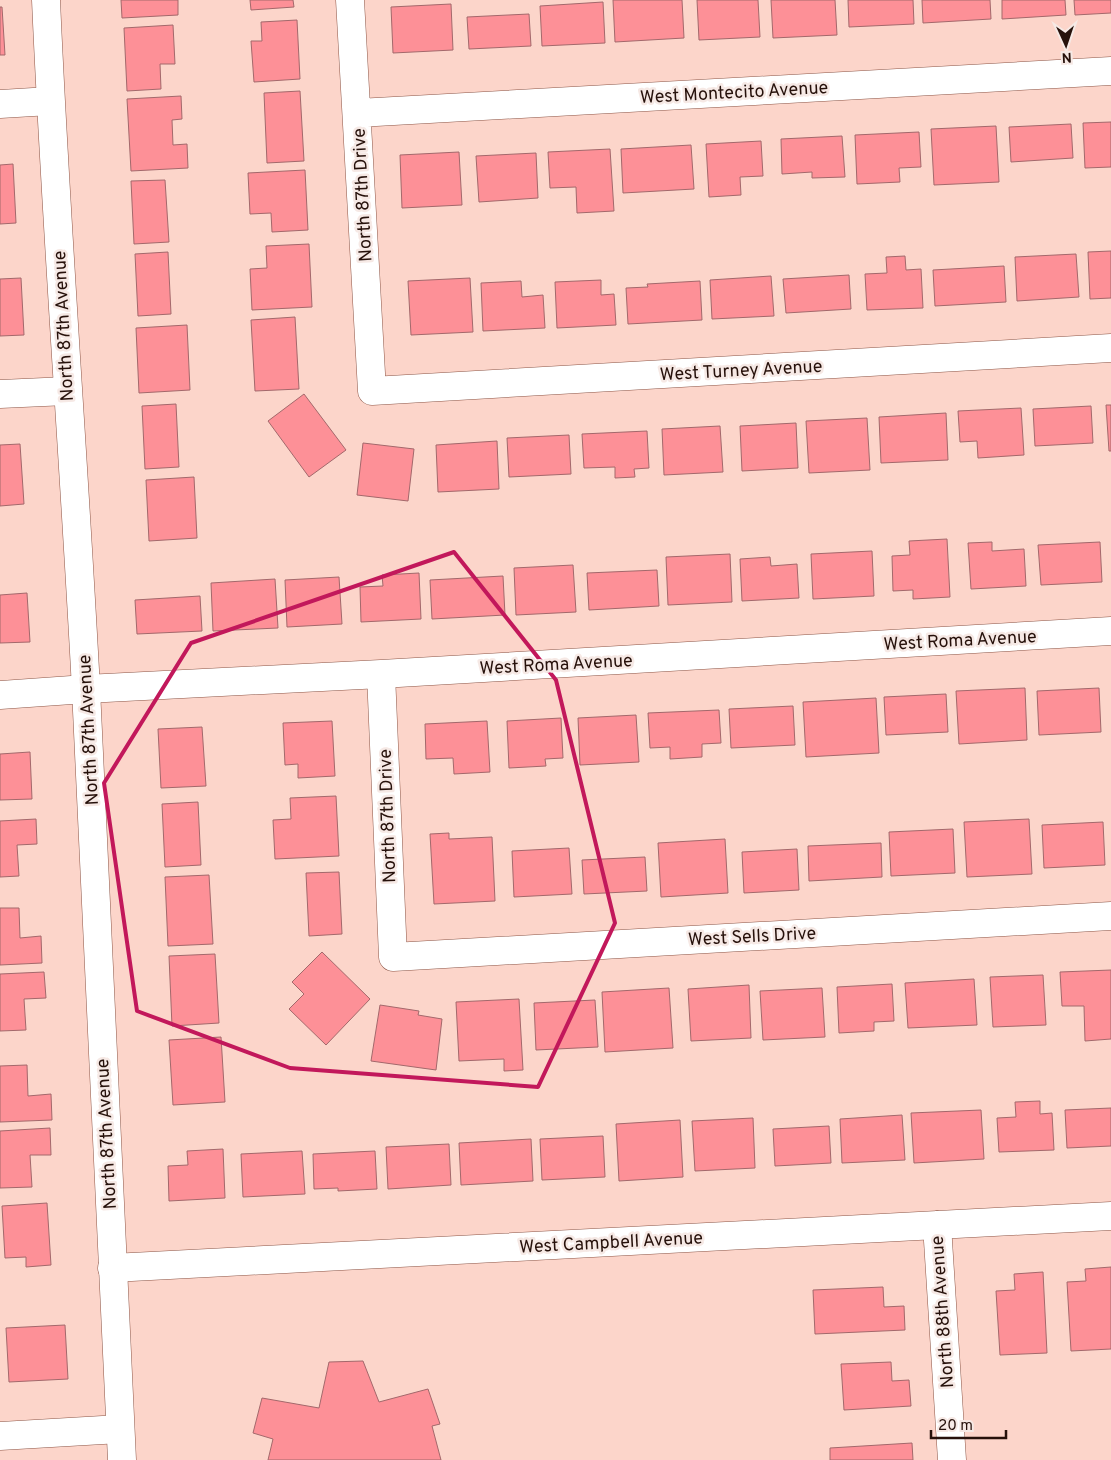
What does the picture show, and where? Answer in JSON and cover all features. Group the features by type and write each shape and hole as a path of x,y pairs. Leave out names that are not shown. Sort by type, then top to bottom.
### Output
{"street":[{"name":"North 87th Avenue","path":"46,0 50,101 86,689 122,1460"},
{"name":"North 87th Drive","path":"350,0 358,113 372,391"},
{"name":"West Montecito Avenue","path":"358,113 1111,71"},
{"path":"0,104 50,101"},
{"name":"West Turney Avenue","path":"372,391 1111,348"},
{"path":"0,394 67,391"},
{"name":"West Roma Avenue","path":"0,695 1111,631"},
{"name":"North 87th Drive","path":"381,674 393,957"},
{"name":"West Sells Drive","path":"393,957 1111,916"},
{"name":"West Campbell Avenue","path":"112,1268 1111,1216"},
{"name":"North 88th Avenue","path":"937,1225 952,1460"},
{"path":"0,1436 120,1429"}],"highlighted area":[{"path":"454,552 556,680 615,923 538,1087 290,1068 137,1011 104,783 191,643"}],"building":[{"path":"121,0 178,0 178,15 122,18"},
{"path":"250,0 293,0 294,7 251,10"},
{"path":"613,0 682,0 684,38 615,42"},
{"path":"697,0 758,0 760,37 699,40"},
{"path":"771,0 835,0 837,35 773,38"},
{"path":"848,0 913,0 914,24 849,27"},
{"path":"922,0 990,0 991,19 923,23"},
{"path":"1002,0 1065,0 1066,15 1002,19"},
{"path":"1074,0 1111,0 1111,13 1075,15"},
{"path":"603,2 605,43 542,46 540,6"},
{"path":"451,4 453,50 393,53 391,7"},
{"path":"0,7 2,7 5,55 0,55"},
{"path":"529,14 531,46 469,49 467,17"},
{"path":"297,20 300,79 254,82 251,41 262,41 261,22"},
{"path":"173,25 175,64 160,64 161,89 127,91 124,28"},
{"path":"300,91 304,161 267,163 264,93"},
{"path":"181,96 182,119 172,120 173,145 187,144 188,168 131,171 127,99"},
{"path":"1111,122 1111,167 1085,168 1083,123"},
{"path":"1071,124 1073,158 1011,162 1009,127"},
{"path":"996,126 999,182 934,185 931,129"},
{"path":"919,132 921,167 899,168 900,182 857,184 855,135"},
{"path":"842,136 845,177 812,178 812,172 782,174 781,139"},
{"path":"761,141 763,176 740,177 741,195 709,197 706,144"},
{"path":"691,145 694,189 623,193 621,149"},
{"path":"610,149 614,211 577,213 576,187 550,188 548,152"},
{"path":"459,152 462,205 402,208 400,155"},
{"path":"536,153 538,198 479,202 476,156"},
{"path":"13,164 16,223 0,224 0,165"},
{"path":"305,170 308,230 272,232 271,213 250,214 248,173"},
{"path":"165,180 169,242 134,244 131,181"},
{"path":"309,244 312,307 252,310 250,269 267,268 266,246"},
{"path":"1111,251 1111,298 1090,299 1088,252"},
{"path":"168,252 171,314 138,316 135,254"},
{"path":"1076,254 1079,297 1017,301 1015,257"},
{"path":"905,256 906,270 921,269 923,308 867,310 865,274 887,273 886,257"},
{"path":"1004,266 1006,302 935,306 933,270"},
{"path":"849,275 851,309 786,313 783,279"},
{"path":"771,276 774,316 712,319 710,280"},
{"path":"21,278 24,335 0,336 0,279"},
{"path":"470,278 473,332 411,335 408,281"},
{"path":"601,280 601,295 614,294 616,325 557,328 555,282"},
{"path":"521,281 522,297 543,295 545,328 483,331 481,283"},
{"path":"700,281 702,320 628,324 626,288 648,287 647,284"},
{"path":"295,317 299,389 255,391 251,320"},
{"path":"187,325 190,390 139,393 136,328"},
{"path":"304,394 346,450 309,477 268,421"},
{"path":"176,404 179,467 145,469 142,406"},
{"path":"1106,405 1111,405 1111,451 1109,451"},
{"path":"1091,406 1093,443 1035,446 1033,409"},
{"path":"1021,408 1024,455 978,458 977,441 960,442 958,411"},
{"path":"946,413 948,460 881,463 879,417"},
{"path":"867,418 870,470 809,473 806,421"},
{"path":"796,423 798,468 742,471 740,426"},
{"path":"720,426 723,472 664,475 662,429"},
{"path":"647,431 649,468 634,469 635,477 615,478 615,467 584,468 582,434"},
{"path":"569,435 571,474 509,477 507,438"},
{"path":"497,441 499,489 438,492 436,445"},
{"path":"363,443 414,449 408,501 357,495"},
{"path":"20,444 24,504 0,506 0,445"},
{"path":"194,477 197,538 149,541 146,480"},
{"path":"947,539 950,597 913,599 913,590 893,591 892,556 910,555 909,541"},
{"path":"992,542 992,551 1024,549 1026,586 971,589 968,543"},
{"path":"1100,542 1102,582 1041,585 1038,545"},
{"path":"872,551 874,596 813,599 811,554"},
{"path":"730,554 732,602 668,605 666,557"},
{"path":"770,557 771,566 797,564 799,598 742,601 740,559"},
{"path":"573,565 576,612 516,615 514,568"},
{"path":"657,570 659,606 589,610 587,573"},
{"path":"419,573 421,619 361,622 360,587 383,586 382,575"},
{"path":"503,576 505,615 432,619 430,580"},
{"path":"339,577 342,624 287,627 285,580"},
{"path":"275,579 278,628 213,631 211,583"},
{"path":"27,593 30,642 0,643 0,595"},
{"path":"200,596 202,631 137,634 135,600"},
{"path":"1025,688 1027,740 959,744 956,691"},
{"path":"1099,688 1101,732 1039,735 1037,691"},
{"path":"946,694 948,732 886,735 884,697"},
{"path":"876,698 879,753 806,757 803,702"},
{"path":"793,706 795,745 731,748 729,709"},
{"path":"719,710 721,743 702,744 702,757 670,759 670,747 650,748 648,713"},
{"path":"636,715 639,762 580,765 578,718"},
{"path":"561,718 563,758 545,759 546,766 509,768 507,721"},
{"path":"332,721 335,776 298,778 298,764 285,765 283,723"},
{"path":"487,721 490,772 454,774 453,758 426,759 425,724"},
{"path":"202,727 206,786 161,788 158,729"},
{"path":"30,752 32,799 0,800 0,754"},
{"path":"336,796 339,856 275,859 273,820 291,819 290,798"},
{"path":"198,802 201,865 165,867 162,804"},
{"path":"36,819 37,844 17,845 19,876 0,877 0,821"},
{"path":"1029,819 1032,874 967,877 964,822"},
{"path":"1103,822 1105,865 1044,868 1042,825"},
{"path":"953,829 955,873 891,876 889,832"},
{"path":"449,833 449,839 492,837 495,901 434,904 430,834"},
{"path":"725,839 728,893 661,897 658,843"},
{"path":"881,843 882,877 809,881 808,846"},
{"path":"569,848 572,894 514,897 512,851"},
{"path":"797,849 799,890 744,893 742,852"},
{"path":"645,857 647,891 584,894 582,860"},
{"path":"339,872 342,934 309,936 306,873"},
{"path":"209,875 213,944 168,946 165,877"},
{"path":"0,908 19,908 20,938 41,936 42,963 0,965"},
{"path":"322,952 370,999 326,1045 289,1009 304,994 292,982"},
{"path":"215,954 219,1023 172,1026 169,956"},
{"path":"1111,970 1111,1039 1085,1041 1084,1006 1062,1006 1060,972"},
{"path":"44,972 46,998 24,999 26,1030 0,1031 0,974"},
{"path":"1043,975 1046,1025 993,1027 990,977"},
{"path":"974,979 977,1025 908,1028 905,983"},
{"path":"892,984 894,1021 874,1022 874,1031 839,1033 837,987"},
{"path":"749,985 751,1038 691,1041 688,989"},
{"path":"669,988 673,1048 605,1052 602,992"},
{"path":"822,988 825,1037 763,1040 760,991"},
{"path":"519,999 523,1070 504,1071 504,1059 459,1061 456,1002"},
{"path":"595,1000 598,1047 536,1050 534,1003"},
{"path":"380,1005 419,1011 418,1015 442,1019 436,1070 371,1061"},
{"path":"221,1037 225,1102 173,1105 169,1040"},
{"path":"27,1065 28,1096 51,1094 52,1120 0,1122 0,1066"},
{"path":"1040,1101 1040,1114 1052,1113 1054,1150 999,1152 997,1118 1016,1117 1015,1102"},
{"path":"1111,1108 1111,1146 1067,1148 1065,1110"},
{"path":"981,1110 984,1159 914,1163 911,1113"},
{"path":"902,1115 905,1160 842,1163 840,1119"},
{"path":"753,1118 755,1168 695,1171 692,1121"},
{"path":"680,1120 683,1177 619,1181 616,1124"},
{"path":"829,1126 831,1163 775,1166 773,1129"},
{"path":"50,1128 51,1155 30,1155 32,1187 0,1188 0,1131"},
{"path":"603,1136 605,1177 542,1180 540,1139"},
{"path":"531,1139 533,1181 461,1185 459,1143"},
{"path":"449,1144 451,1185 388,1189 386,1147"},
{"path":"223,1149 225,1198 169,1201 168,1166 188,1165 187,1151"},
{"path":"302,1151 305,1194 243,1197 241,1154"},
{"path":"375,1151 377,1189 338,1191 338,1188 314,1189 313,1154"},
{"path":"47,1203 51,1265 26,1267 26,1257 5,1258 2,1206"},
{"path":"1111,1267 1111,1349 1071,1351 1067,1282 1086,1281 1085,1269"},
{"path":"1043,1272 1047,1353 1000,1355 996,1291 1015,1290 1014,1274"},
{"path":"883,1287 884,1307 904,1306 905,1330 815,1334 813,1290"},
{"path":"65,1325 68,1379 9,1382 6,1328"},
{"path":"363,1361 379,1402 428,1389 440,1424 432,1426 441,1460 268,1460 273,1439 253,1433 262,1398 319,1408 329,1362"},
{"path":"891,1362 892,1381 909,1380 911,1406 844,1410 841,1364"},
{"path":"912,1443 913,1460 830,1460 830,1448"}]}
